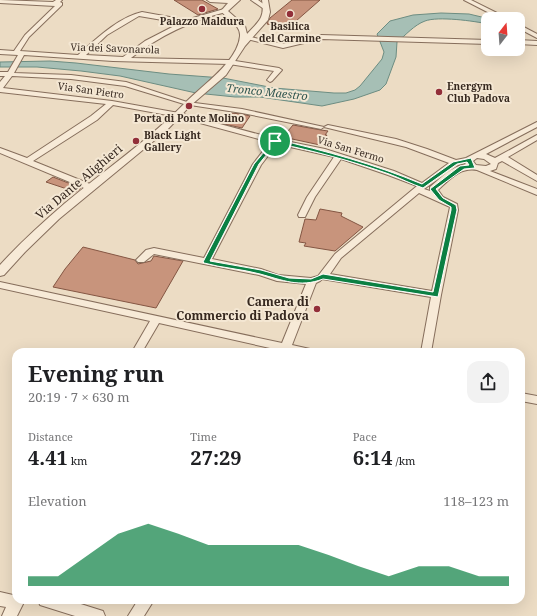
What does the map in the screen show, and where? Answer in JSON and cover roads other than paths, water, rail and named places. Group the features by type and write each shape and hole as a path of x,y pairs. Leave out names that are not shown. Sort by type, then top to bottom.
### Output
{"street":[{"path":"210,0 237,0"},
{"path":"125,59 141,46 167,31 185,22 224,11 226,7 237,0"},
{"path":"254,0 266,8"},
{"path":"265,0 266,8"},
{"path":"466,0 491,12"},
{"path":"0,1 56,2 60,4 27,36 2,89 0,97"},
{"name":"Via Dante Alighieri","path":"0,272 23,248 90,187 178,115 189,103 223,73 229,62 242,45 245,33 257,28 266,15 266,8"},
{"path":"224,11 245,33 258,41 284,46 291,46 320,37 481,42"},
{"path":"80,57 105,34 137,15 142,14 185,22"},
{"path":"245,33 250,29 257,28"},
{"path":"525,30 534,35"},
{"path":"525,42 537,43"},
{"name":"Via dei Savonarola","path":"0,52 125,59 229,62 279,70 270,80"},
{"path":"0,74 13,68 126,84 189,103 256,113 379,137 429,152 455,163 475,163 489,169 502,157 537,137"},
{"name":"Via San Pietro","path":"2,89 112,102 178,115"},
{"path":"28,161 94,118 112,102"},
{"name":"Via San Fermo","path":"178,115 275,141 339,156 391,173 454,206 436,295"},
{"path":"475,163 537,124"},
{"path":"206,262 257,164 275,141"},
{"path":"0,150 87,186"},
{"path":"302,215 311,197 339,156"},
{"path":"441,199 433,189 462,168 487,157 503,174 537,192"},
{"path":"502,157 537,179"},
{"path":"141,260 149,252 154,251 261,272 277,278 312,281 323,276 338,256 420,188 455,163"},
{"path":"475,163 537,192"},
{"path":"323,276 436,295 427,348"},
{"path":"286,348 312,281"},
{"path":"0,285 156,319 277,348"},
{"path":"139,348 156,319"},
{"path":"525,398 537,400"},
{"path":"0,599 12,600"},
{"path":"9,616 15,604"},
{"path":"71,604 98,616"}],"water":[{"name":"Tronco Maestro","path":"441,13 469,14 481,17 481,23 465,20 438,19 421,23 397,42 396,57 386,84 380,90 354,99 322,106 260,97 235,97 196,93 120,76 81,71 37,67 0,67 0,62 50,61 169,74 223,78 274,88 346,93 355,90 360,86 382,59 384,52 377,34 390,21 413,15"}],"place":[{"name":"Palazzo Maldura","path":"202,9"},
{"name":"Basilica del Carmine","path":"290,14"},
{"name":"Energym Club Padova","path":"439,92"},
{"name":"Porta di Ponte Molino","path":"189,106"},
{"name":"Black Light Gallery","path":"136,141"},
{"name":"Camera di Commercio di Padova","path":"317,309"}]}
